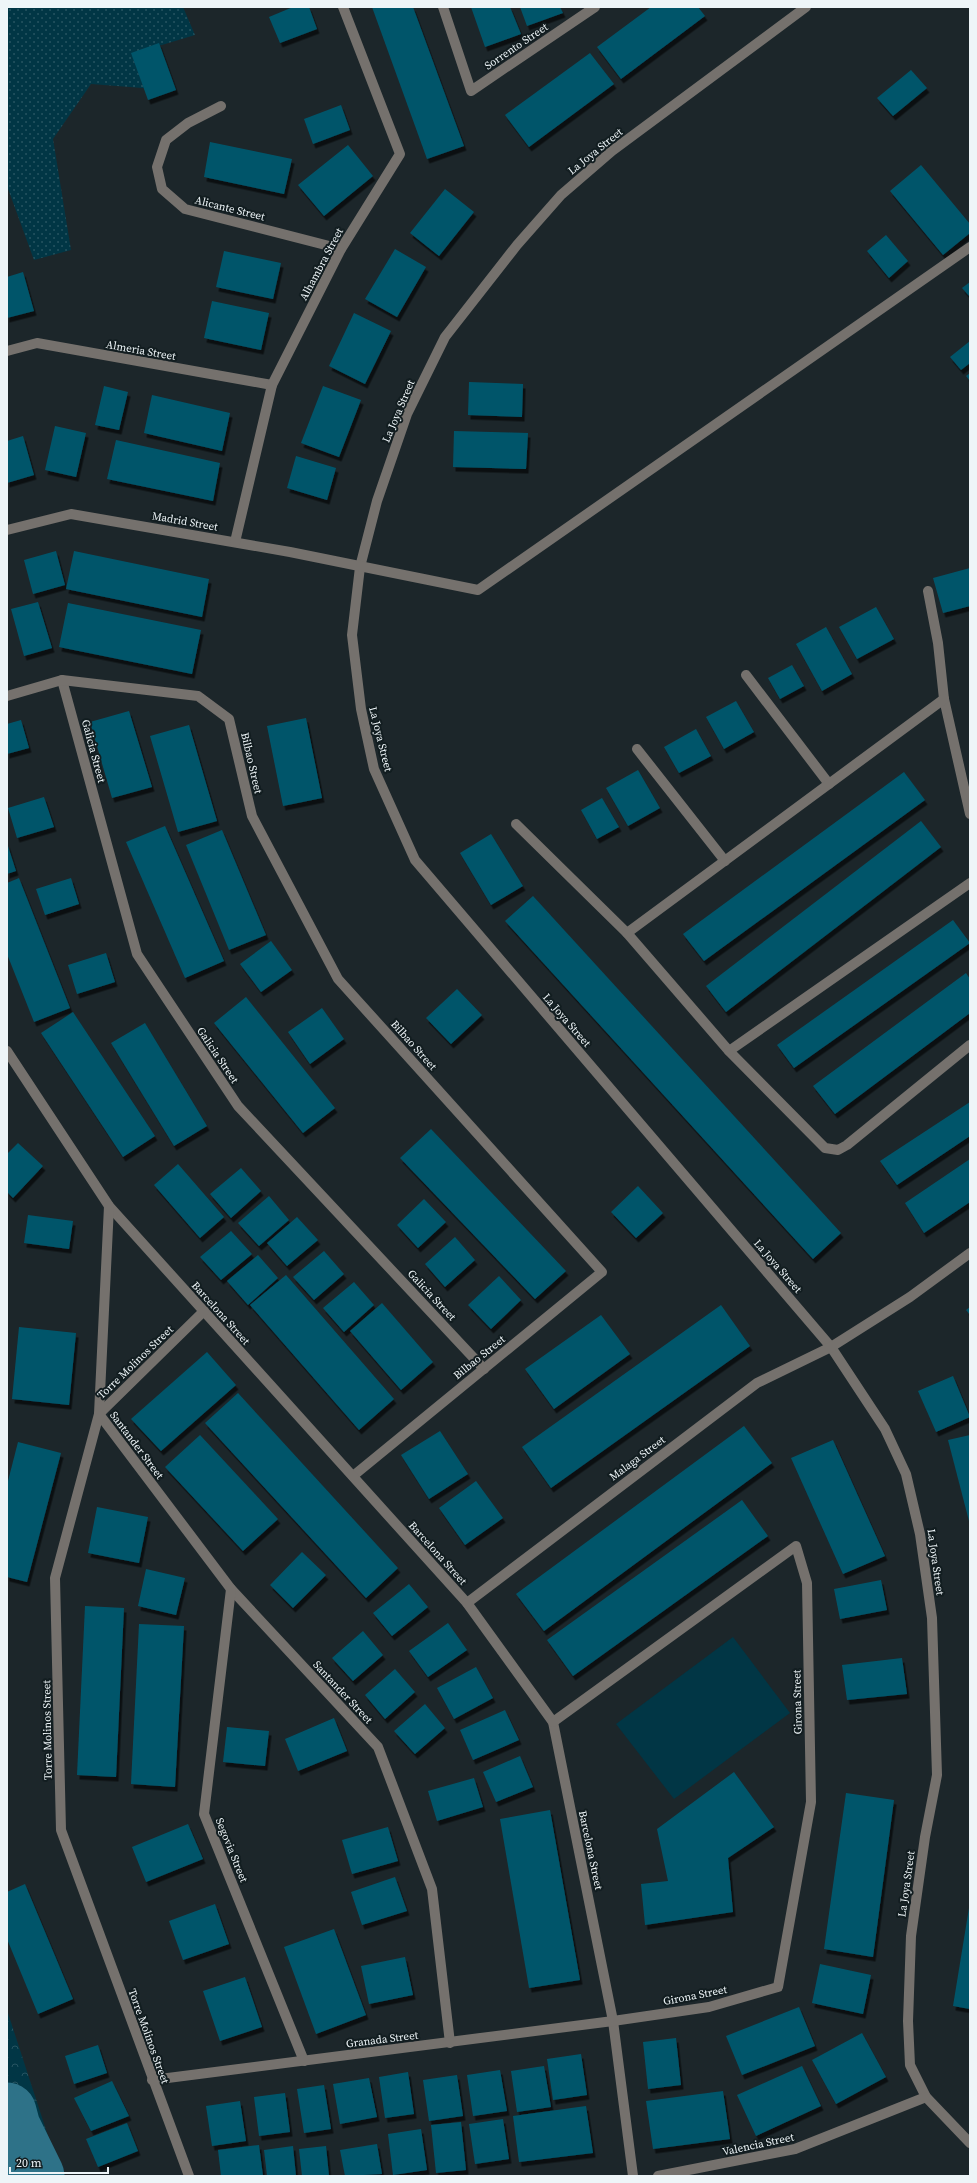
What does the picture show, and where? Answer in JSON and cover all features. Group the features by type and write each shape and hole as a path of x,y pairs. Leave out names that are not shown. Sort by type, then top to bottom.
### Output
{"street":[{"name":"Alhambra Street","path":"235,542 272,385 341,249 400,154 343,7"},
{"name":"Sorrento Street","path":"443,7 470,91 595,7"},
{"name":"La Joya Street","path":"806,7 612,151 561,195 517,245 445,337 407,414 377,501 360,567 352,635 361,709 374,769 415,860 831,1347 885,1429 906,1474 920,1534 932,1618 937,1775 925,1837 911,1936 908,2022 910,2065 926,2097 970,2143"},
{"name":"Alicante Street","path":"221,106 188,123 166,140 157,167 162,189 185,209 341,249"},
{"name":"Madrid Street","path":"7,530 71,514 235,542 478,590 970,247"},
{"name":"Almeria Street","path":"7,351 37,343 272,385"},
{"path":"928,591 938,644 944,699 970,814"},
{"path":"746,675 829,784"},
{"name":"Bilbao Street","path":"7,696 62,680 198,696 230,719 252,816 338,979 602,1272 352,1476"},
{"name":"Galicia Street","path":"62,680 137,954 238,1106 484,1369"},
{"path":"627,933 944,699"},
{"path":"637,749 725,861"},
{"path":"516,824 627,933 729,1051 825,1148 838,1150 847,1145 970,1045"},
{"path":"729,1051 970,883"},
{"name":"Barcelona Street","path":"7,1051 108,1206 467,1603 553,1722 614,2021 633,2176"},
{"path":"99,1414 108,1206"},
{"name":"Malaga Street","path":"467,1603 757,1383 831,1347 904,1302 970,1253"},
{"name":"Torre Molinos Street","path":"189,2176 152,2080 61,1830 55,1578 99,1414 204,1311"},
{"name":"Santander Street","path":"99,1414 231,1589 378,1747 432,1888 450,2043"},
{"name":"Girona Street","path":"553,1722 796,1546 807,1583 811,1802 778,1987 710,2006 614,2021"},
{"name":"Segovia Street","path":"231,1589 204,1814 304,2061"},
{"name":"Granada Street","path":"152,2080 614,2021"},
{"name":"Valencia Street","path":"658,2176 795,2149 926,2097"}],"green space":[{"path":"7,7 183,7 195,35 142,51 155,89 91,84 53,139 71,250 34,260 7,186"},
{"path":"733,1637 790,1713 674,1799 616,1724"},
{"path":"7,2010 61,2176 7,2176"}],"building":[{"path":"293,7 309,7 317,29 280,43 269,17"},
{"path":"372,7 413,7 464,146 427,159"},
{"path":"471,7 510,7 521,34 485,47"},
{"path":"520,7 560,7 563,13 527,26"},
{"path":"651,7 698,7 705,16 621,79 597,47"},
{"path":"159,43 176,90 148,100 131,53"},
{"path":"590,53 614,84 529,147 505,115"},
{"path":"911,70 927,88 893,116 877,98"},
{"path":"341,105 350,130 313,144 304,119"},
{"path":"210,142 292,159 284,194 204,177"},
{"path":"348,145 373,176 324,216 298,185"},
{"path":"921,165 970,224 970,233 943,255 890,191"},
{"path":"445,189 474,212 439,256 410,233"},
{"path":"886,235 908,261 889,278 867,251"},
{"path":"395,249 426,267 397,317 365,299"},
{"path":"224,251 281,263 273,299 216,287"},
{"path":"23,272 34,311 7,318 7,277"},
{"path":"970,282 970,297 962,288"},
{"path":"212,301 269,313 261,350 204,338"},
{"path":"354,313 391,331 365,384 329,366"},
{"path":"970,341 970,363 961,370 950,357"},
{"path":"970,373 970,381 966,376"},
{"path":"469,382 523,384 522,417 468,415"},
{"path":"104,386 128,392 119,430 95,425"},
{"path":"323,386 361,400 339,457 301,443"},
{"path":"152,395 230,413 222,451 144,433"},
{"path":"55,426 86,433 76,477 45,470"},
{"path":"454,431 528,433 526,469 453,467"},
{"path":"23,436 34,475 7,483 7,441"},
{"path":"116,440 220,463 213,501 107,479"},
{"path":"296,456 336,468 327,500 287,488"},
{"path":"56,551 65,585 33,594 24,560"},
{"path":"74,551 209,579 202,617 66,589"},
{"path":"970,568 970,606 943,613 933,578"},
{"path":"38,602 52,648 24,656 11,609"},
{"path":"68,603 201,630 192,674 59,647"},
{"path":"876,607 894,639 857,659 839,627"},
{"path":"826,627 852,674 822,691 796,644"},
{"path":"792,665 804,686 780,699 768,678"},
{"path":"736,701 754,732 724,749 706,717"},
{"path":"129,711 152,787 112,798 90,722"},
{"path":"306,718 322,798 283,806 267,726"},
{"path":"21,720 29,748 7,754 7,724"},
{"path":"189,725 217,821 178,832 150,736"},
{"path":"696,729 711,756 679,773 664,747"},
{"path":"638,770 660,808 628,826 606,788"},
{"path":"904,772 925,800 704,961 683,934"},
{"path":"44,797 54,827 17,838 8,808"},
{"path":"602,798 619,827 597,839 581,810"},
{"path":"921,821 941,847 726,1012 706,986"},
{"path":"165,826 224,961 185,978 126,842"},
{"path":"222,830 266,935 229,950 186,845"},
{"path":"491,834 523,886 491,905 460,853"},
{"path":"7,843 16,871 7,874"},
{"path":"19,878 70,1008 34,1022 7,954 7,883"},
{"path":"71,878 79,904 45,915 36,889"},
{"path":"533,896 841,1233 813,1259 505,921"},
{"path":"953,920 970,943 794,1068 777,1045"},
{"path":"271,941 292,970 261,992 240,964"},
{"path":"106,953 115,982 77,994 68,965"},
{"path":"966,973 970,979 970,1013 835,1114 813,1086"},
{"path":"457,989 482,1015 451,1044 426,1018"},
{"path":"246,997 335,1108 303,1133 214,1023"},
{"path":"322,1008 344,1039 310,1064 288,1032"},
{"path":"73,1012 155,1136 123,1157 41,1033"},
{"path":"145,1023 207,1126 174,1146 111,1043"},
{"path":"970,1102 970,1136 897,1185 880,1161"},
{"path":"431,1129 566,1271 535,1299 400,1158"},
{"path":"18,1143 43,1166 13,1198 7,1192 7,1154"},
{"path":"970,1159 970,1202 924,1233 905,1203"},
{"path":"178,1164 224,1217 200,1238 154,1185"},
{"path":"241,1168 261,1191 231,1218 210,1194"},
{"path":"638,1186 663,1213 636,1238 611,1212"},
{"path":"269,1196 289,1220 259,1246 238,1223"},
{"path":"424,1199 446,1222 418,1248 397,1225"},
{"path":"28,1215 73,1221 69,1249 24,1243"},
{"path":"297,1217 318,1240 287,1266 267,1243"},
{"path":"231,1231 252,1254 221,1280 200,1257"},
{"path":"455,1237 475,1260 445,1287 425,1264"},
{"path":"324,1251 344,1274 314,1300 293,1277"},
{"path":"258,1255 278,1278 248,1305 227,1281"},
{"path":"286,1275 394,1399 359,1430 250,1305"},
{"path":"499,1276 521,1300 491,1329 468,1305"},
{"path":"354,1282 374,1305 344,1332 323,1308"},
{"path":"382,1303 433,1362 401,1390 350,1331"},
{"path":"721,1305 750,1346 551,1488 522,1447"},
{"path":"970,1307 970,1315 966,1310"},
{"path":"601,1315 630,1354 554,1409 525,1369"},
{"path":"19,1327 76,1333 69,1405 12,1399"},
{"path":"207,1352 236,1385 161,1451 131,1419"},
{"path":"953,1376 970,1417 936,1432 918,1391"},
{"path":"238,1393 398,1568 366,1598 205,1423"},
{"path":"744,1426 772,1463 544,1631 516,1594"},
{"path":"440,1431 468,1474 429,1499 401,1455"},
{"path":"200,1435 278,1519 243,1551 165,1467"},
{"path":"970,1435 970,1521 969,1521 948,1440"},
{"path":"833,1440 885,1556 843,1574 791,1458"},
{"path":"18,1442 61,1453 27,1582 7,1577 7,1485"},
{"path":"476,1481 503,1518 465,1545 439,1508"},
{"path":"742,1500 768,1536 573,1676 547,1640"},
{"path":"97,1507 148,1517 139,1563 88,1553"},
{"path":"302,1552 326,1575 293,1608 270,1585"},
{"path":"146,1569 185,1578 176,1615 138,1606"},
{"path":"881,1580 887,1610 840,1619 834,1589"},
{"path":"409,1584 428,1607 392,1636 373,1613"},
{"path":"85,1606 124,1608 116,1777 77,1775"},
{"path":"448,1623 467,1650 428,1677 409,1651"},
{"path":"139,1624 184,1626 175,1787 131,1784"},
{"path":"363,1631 383,1655 353,1681 332,1658"},
{"path":"902,1658 907,1694 847,1700 842,1665"},
{"path":"476,1667 493,1698 454,1719 437,1688"},
{"path":"395,1669 415,1692 385,1719 365,1695"},
{"path":"425,1704 445,1728 415,1754 394,1731"},
{"path":"505,1710 519,1740 473,1760 460,1730"},
{"path":"334,1718 347,1751 298,1771 285,1739"},
{"path":"227,1727 269,1731 265,1766 223,1762"},
{"path":"520,1756 533,1787 496,1802 483,1772"},
{"path":"734,1772 774,1827 728,1858 733,1912 645,1925 641,1884 668,1881 657,1829"},
{"path":"474,1778 483,1807 437,1821 428,1791"},
{"path":"846,1793 894,1800 873,1957 824,1949"},
{"path":"550,1810 580,1980 529,1988 500,1819"},
{"path":"188,1824 203,1859 146,1882 132,1847"},
{"path":"388,1827 398,1861 352,1874 342,1840"},
{"path":"395,1877 407,1911 362,1925 351,1892"},
{"path":"25,1884 73,1999 38,2014 7,1939 7,1892"},
{"path":"215,1904 229,1944 183,1960 169,1921"},
{"path":"970,1908 970,2009 953,2006"},
{"path":"334,1929 366,2015 316,2034 284,1947"},
{"path":"405,1957 413,1995 369,2004 361,1966"},
{"path":"820,1964 871,1975 863,2014 812,2003"},
{"path":"245,1977 262,2027 220,2041 203,1991"},
{"path":"799,2007 815,2046 742,2075 726,2036"},
{"path":"862,2033 886,2077 836,2104 812,2060"},
{"path":"676,2038 681,2085 648,2089 643,2042"},
{"path":"98,2045 107,2073 74,2084 65,2056"},
{"path":"581,2054 587,2095 553,2100 547,2059"},
{"path":"544,2066 551,2107 517,2112 511,2071"},
{"path":"802,2066 821,2106 756,2136 737,2095"},
{"path":"500,2070 507,2111 473,2116 467,2075"},
{"path":"408,2072 414,2114 385,2118 379,2077"},
{"path":"457,2075 463,2116 429,2121 423,2080"},
{"path":"369,2078 377,2117 340,2124 333,2084"},
{"path":"112,2081 129,2116 91,2131 74,2098"},
{"path":"324,2085 331,2129 304,2133 297,2089"},
{"path":"723,2091 730,2139 653,2149 646,2101"},
{"path":"285,2093 290,2132 259,2136 254,2097"},
{"path":"240,2101 246,2141 212,2146 206,2106"},
{"path":"586,2106 593,2153 519,2162 513,2116"},
{"path":"503,2119 509,2159 475,2164 469,2124"},
{"path":"461,2122 466,2170 436,2173 431,2125"},
{"path":"127,2123 138,2151 98,2167 86,2139"},
{"path":"421,2129 427,2170 393,2175 388,2134"},
{"path":"377,2144 382,2174 345,2176 340,2150"},
{"path":"259,2145 263,2176 221,2176 218,2150"},
{"path":"293,2146 296,2176 267,2176 264,2150"},
{"path":"326,2146 329,2176 302,2176 299,2149"}],"waterway":[{"path":"7,2112 11,2127 35,2176"}]}
